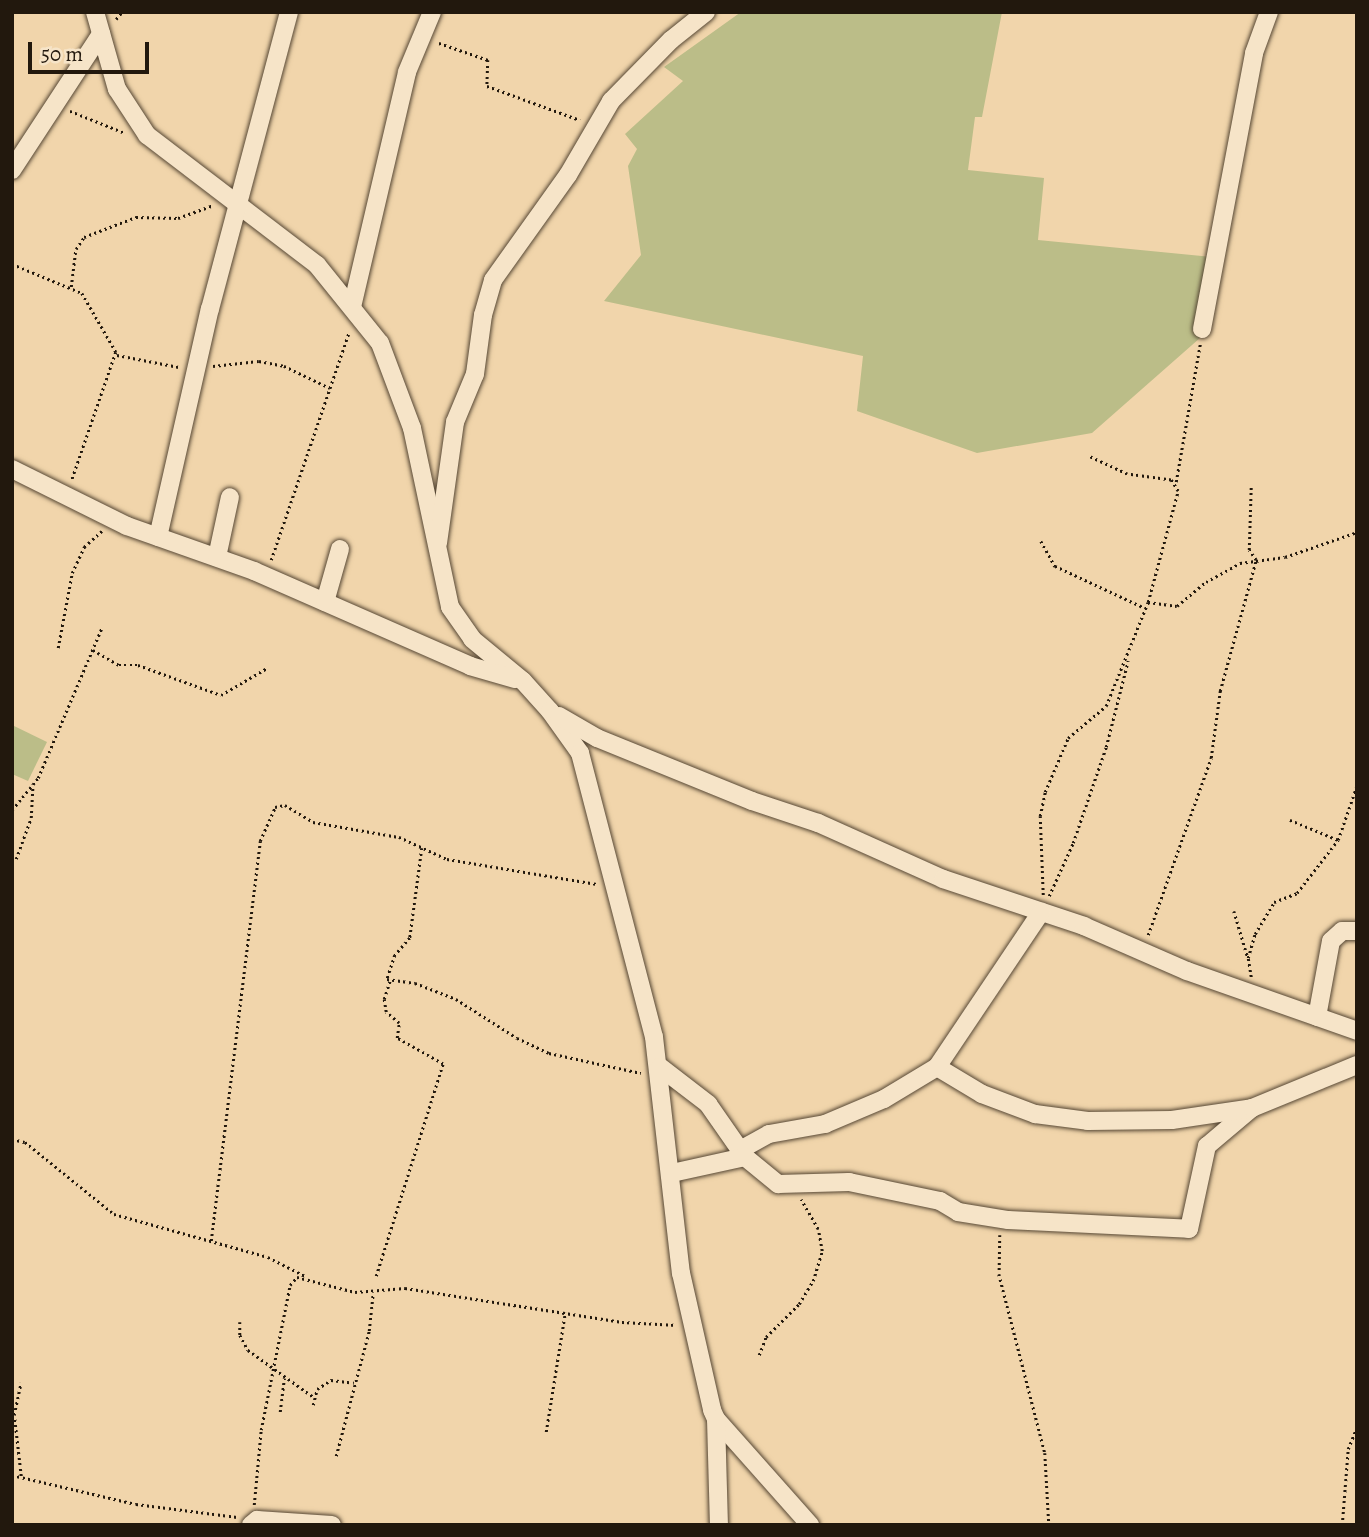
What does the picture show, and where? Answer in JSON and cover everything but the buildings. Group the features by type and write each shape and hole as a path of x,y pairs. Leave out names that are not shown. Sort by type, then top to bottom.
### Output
{"street":[{"path":"95,12 117,89 147,135 317,265 380,343 412,428 436,555 458,623 523,681 550,711 580,753 617,889 660,1072 681,1273 691,1325 716,1419 719,1525"},
{"path":"158,537 235,202 289,12"},
{"path":"352,307 407,72 432,12"},
{"path":"436,555 455,422 475,374 486,299 507,258 568,175 593,131 622,89 706,12"},
{"path":"1202,330 1254,53 1269,12"},
{"path":"15,163 50,117 101,34"},
{"path":"12,469 121,523 266,576 470,667 523,681"},
{"path":"217,557 230,497"},
{"path":"325,602 340,549"},
{"path":"550,711 597,738 818,823 943,879 1041,912 1142,953 1357,1031"},
{"path":"672,1173 742,1154 769,1134 825,1124 884,1099 937,1067 1041,912"},
{"path":"1317,1017 1331,941 1342,931 1357,931"},
{"path":"937,1067 982,1094 1057,1119 1172,1120 1252,1108 1357,1065"},
{"path":"660,1072 708,1104 742,1154 771,1180 792,1185 849,1182 940,1201 958,1212 1008,1220 1189,1229 1208,1146 1252,1108"},
{"path":"716,1419 810,1525"},
{"path":"254,1522 332,1525"}],"path":[{"path":"422,37 482,56 490,62 487,86 568,113 593,131"},
{"path":"50,117 81,113 130,135"},
{"path":"71,287 76,249 84,237 136,217 178,218 235,202"},
{"path":"12,264 71,287 90,303 116,355 68,495"},
{"path":"266,576 352,326 352,307"},
{"path":"1041,912 1045,858 1040,816 1045,792 1069,738 1107,706 1148,603 1178,491 1176,482 1202,330"},
{"path":"116,355 198,370 258,361 284,366 330,388"},
{"path":"1088,456 1126,474 1176,482"},
{"path":"1251,485 1249,550 1256,560"},
{"path":"58,648 72,573 84,547 92,536 121,523"},
{"path":"1148,603 1177,606 1206,582 1240,563 1285,556 1357,532"},
{"path":"1041,541 1055,566 1145,608"},
{"path":"1142,953 1210,758 1220,691 1256,560"},
{"path":"12,810 33,784 102,627"},
{"path":"1041,912 1073,843 1102,759 1131,649"},
{"path":"93,650 119,664 138,665 221,695 267,668"},
{"path":"16,859 31,818 33,784"},
{"path":"1248,958 1255,934 1274,902 1297,893 1338,840 1357,785"},
{"path":"211,1241 260,841 277,805 285,805 313,822 383,833 447,859 569,877 617,889"},
{"path":"1290,820 1338,840"},
{"path":"376,1276 443,1064 397,1038 399,1023 386,1012 384,999 390,981 387,978 395,955 410,937 422,849"},
{"path":"1234,911 1248,958 1255,995"},
{"path":"390,981 415,983 456,999 517,1038 549,1053 596,1066 660,1072"},
{"path":"12,1139 25,1142 114,1214 268,1257 314,1280"},
{"path":"758,1355 766,1337 799,1304 813,1281 822,1251 818,1228 792,1185"},
{"path":"1008,1220 997,1241 999,1274 1045,1452 1049,1525"},
{"path":"12,1475 136,1504 254,1522 253,1492 274,1370 290,1285 297,1277 373,1293 405,1288 565,1314 691,1325"},
{"path":"336,1457 369,1331 373,1293"},
{"path":"546,1432 565,1314"},
{"path":"240,1322 240,1335 248,1350 314,1398"},
{"path":"280,1412 284,1378"},
{"path":"313,1405 317,1389 331,1380 354,1383"},
{"path":"21,1383 14,1415 21,1476"},
{"path":"1342,1525 1348,1448 1357,1427"}],"green space":[{"path":"741,12 1002,12 982,117 975,117 968,170 1044,178 1038,240 1212,257 1200,338 1092,433 977,453 857,411 863,356 604,301 641,255 628,166 637,149 625,134 683,81 664,67"},
{"path":"12,725 47,742 28,781 12,774"}]}
